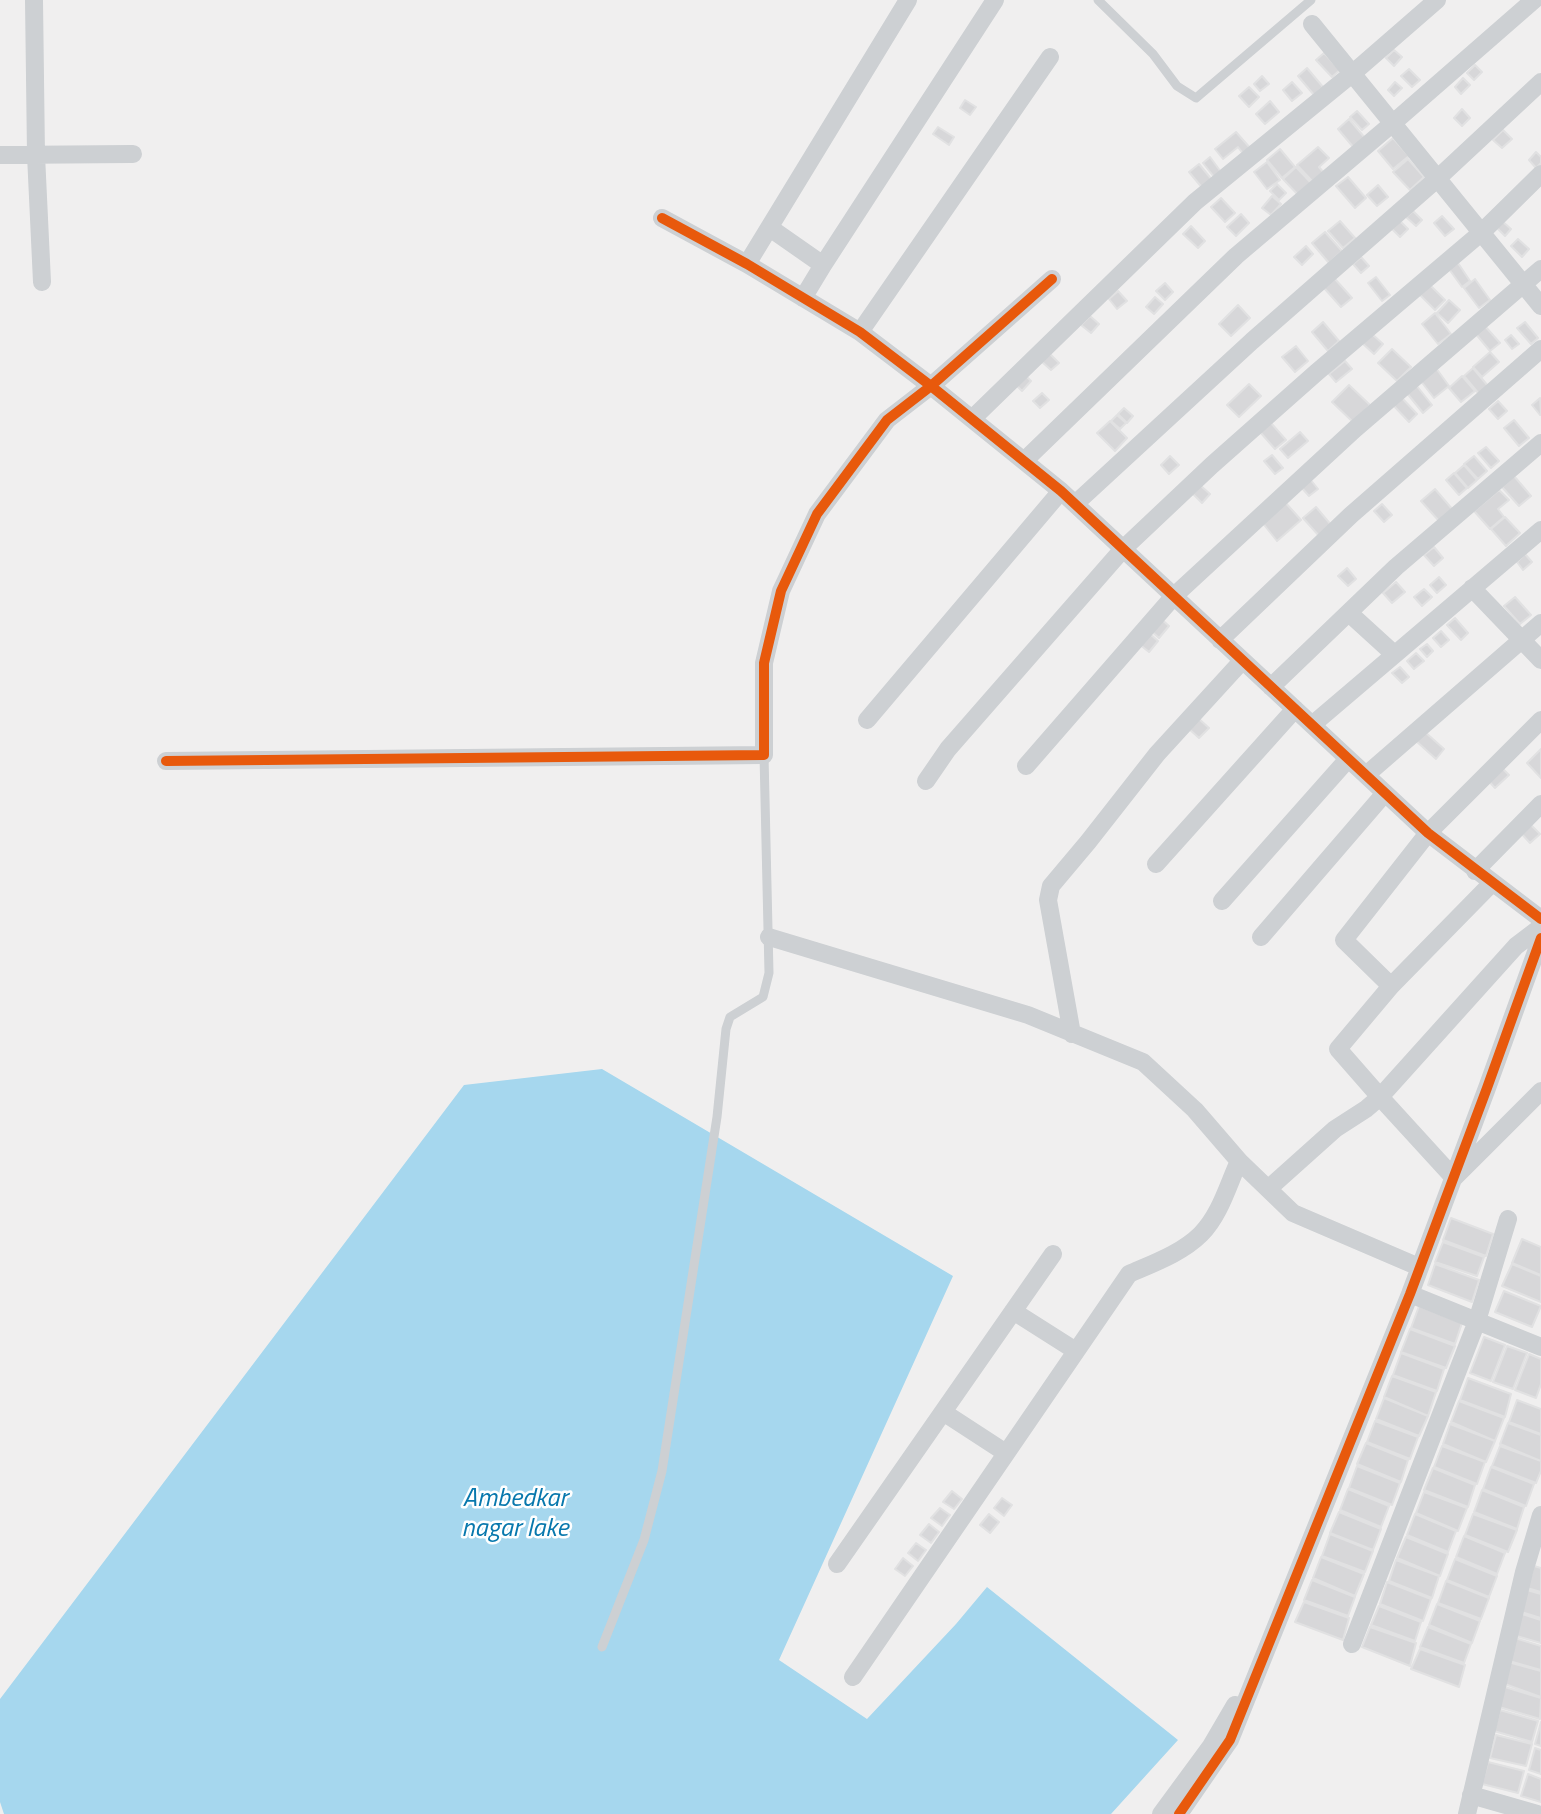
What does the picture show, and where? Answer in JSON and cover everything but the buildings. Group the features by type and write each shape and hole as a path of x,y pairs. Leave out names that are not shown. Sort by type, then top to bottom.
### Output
{"street":[{"path":"34,0 36,155 42,282"},
{"path":"747,264 908,0"},
{"path":"803,298 995,0"},
{"path":"972,419 1195,202 1353,73 1437,0"},
{"path":"1024,461 1236,256 1534,0"},
{"path":"1312,24 1541,306"},
{"path":"860,331 1050,57"},
{"path":"1075,504 1541,82"},
{"path":"0,155 133,154"},
{"path":"926,781 948,749 1123,549 1307,381 1482,232 1541,174"},
{"path":"662,218 747,264 860,331 931,386 1061,491 1428,834 1541,919"},
{"path":"770,228 823,265"},
{"path":"1026,766 1174,596 1354,429 1541,269"},
{"path":"166,761 764,755 764,663 781,591 817,514 887,420 931,386 1052,279"},
{"path":"1220,640 1351,514 1541,349"},
{"path":"1271,687 1396,567 1541,443"},
{"path":"867,720 1061,491"},
{"path":"1312,725 1541,530"},
{"path":"1472,589 1541,660"},
{"path":"1349,612 1394,654"},
{"path":"1366,775 1541,623"},
{"path":"1072,1034 1048,900 1051,886 1157,754 1242,661"},
{"path":"1156,864 1295,709"},
{"path":"1391,986 1344,940 1428,834 1541,720"},
{"path":"1222,901 1348,759"},
{"path":"1261,937 1385,793"},
{"path":"1475,871 1541,804"},
{"path":"1454,1178 1338,1049 1391,986 1492,883"},
{"path":"1268,1189 1335,1129 1380,1097 1516,946 1541,927"},
{"path":"769,937 1028,1015 1143,1062 1195,1110 1239,1161 1293,1213 1419,1268"},
{"path":"1179,1814 1230,1740 1410,1294 1541,938"},
{"path":"1454,1178 1541,1091"},
{"path":"853,1677 1129,1274 1174,1254 1201,1234 1217,1212 1239,1161"},
{"path":"1352,1644 1477,1321 1508,1219"},
{"path":"836,1564 1053,1254"},
{"path":"1410,1294 1541,1348"},
{"path":"1013,1311 1076,1351"},
{"path":"943,1412 1006,1453"},
{"path":"1467,1814 1524,1572 1541,1515"},
{"path":"1161,1814 1211,1746 1261,1663"},
{"path":"1471,1796 1537,1814"}],"lane":[{"path":"1098,0 1153,54 1177,86 1196,98 1311,0"},
{"path":"602,1647 644,1540 662,1471 717,1117 726,1029 730,1017 763,997 769,973 764,755"}],"water":[{"name":"Ambedkar nagar lake","path":"602,1069 953,1276 779,1660 867,1719 987,1587 1178,1740 1111,1814 4,1814 0,1802 0,1699 464,1085"}],"cycle path":[{"path":"662,218 747,264 860,332 931,386 1061,491 1428,833 1541,919"},
{"path":"166,761 764,755 764,663 781,591 817,514 887,420 931,386 1052,279"},
{"path":"1179,1814 1230,1740 1410,1294 1541,938"}]}
